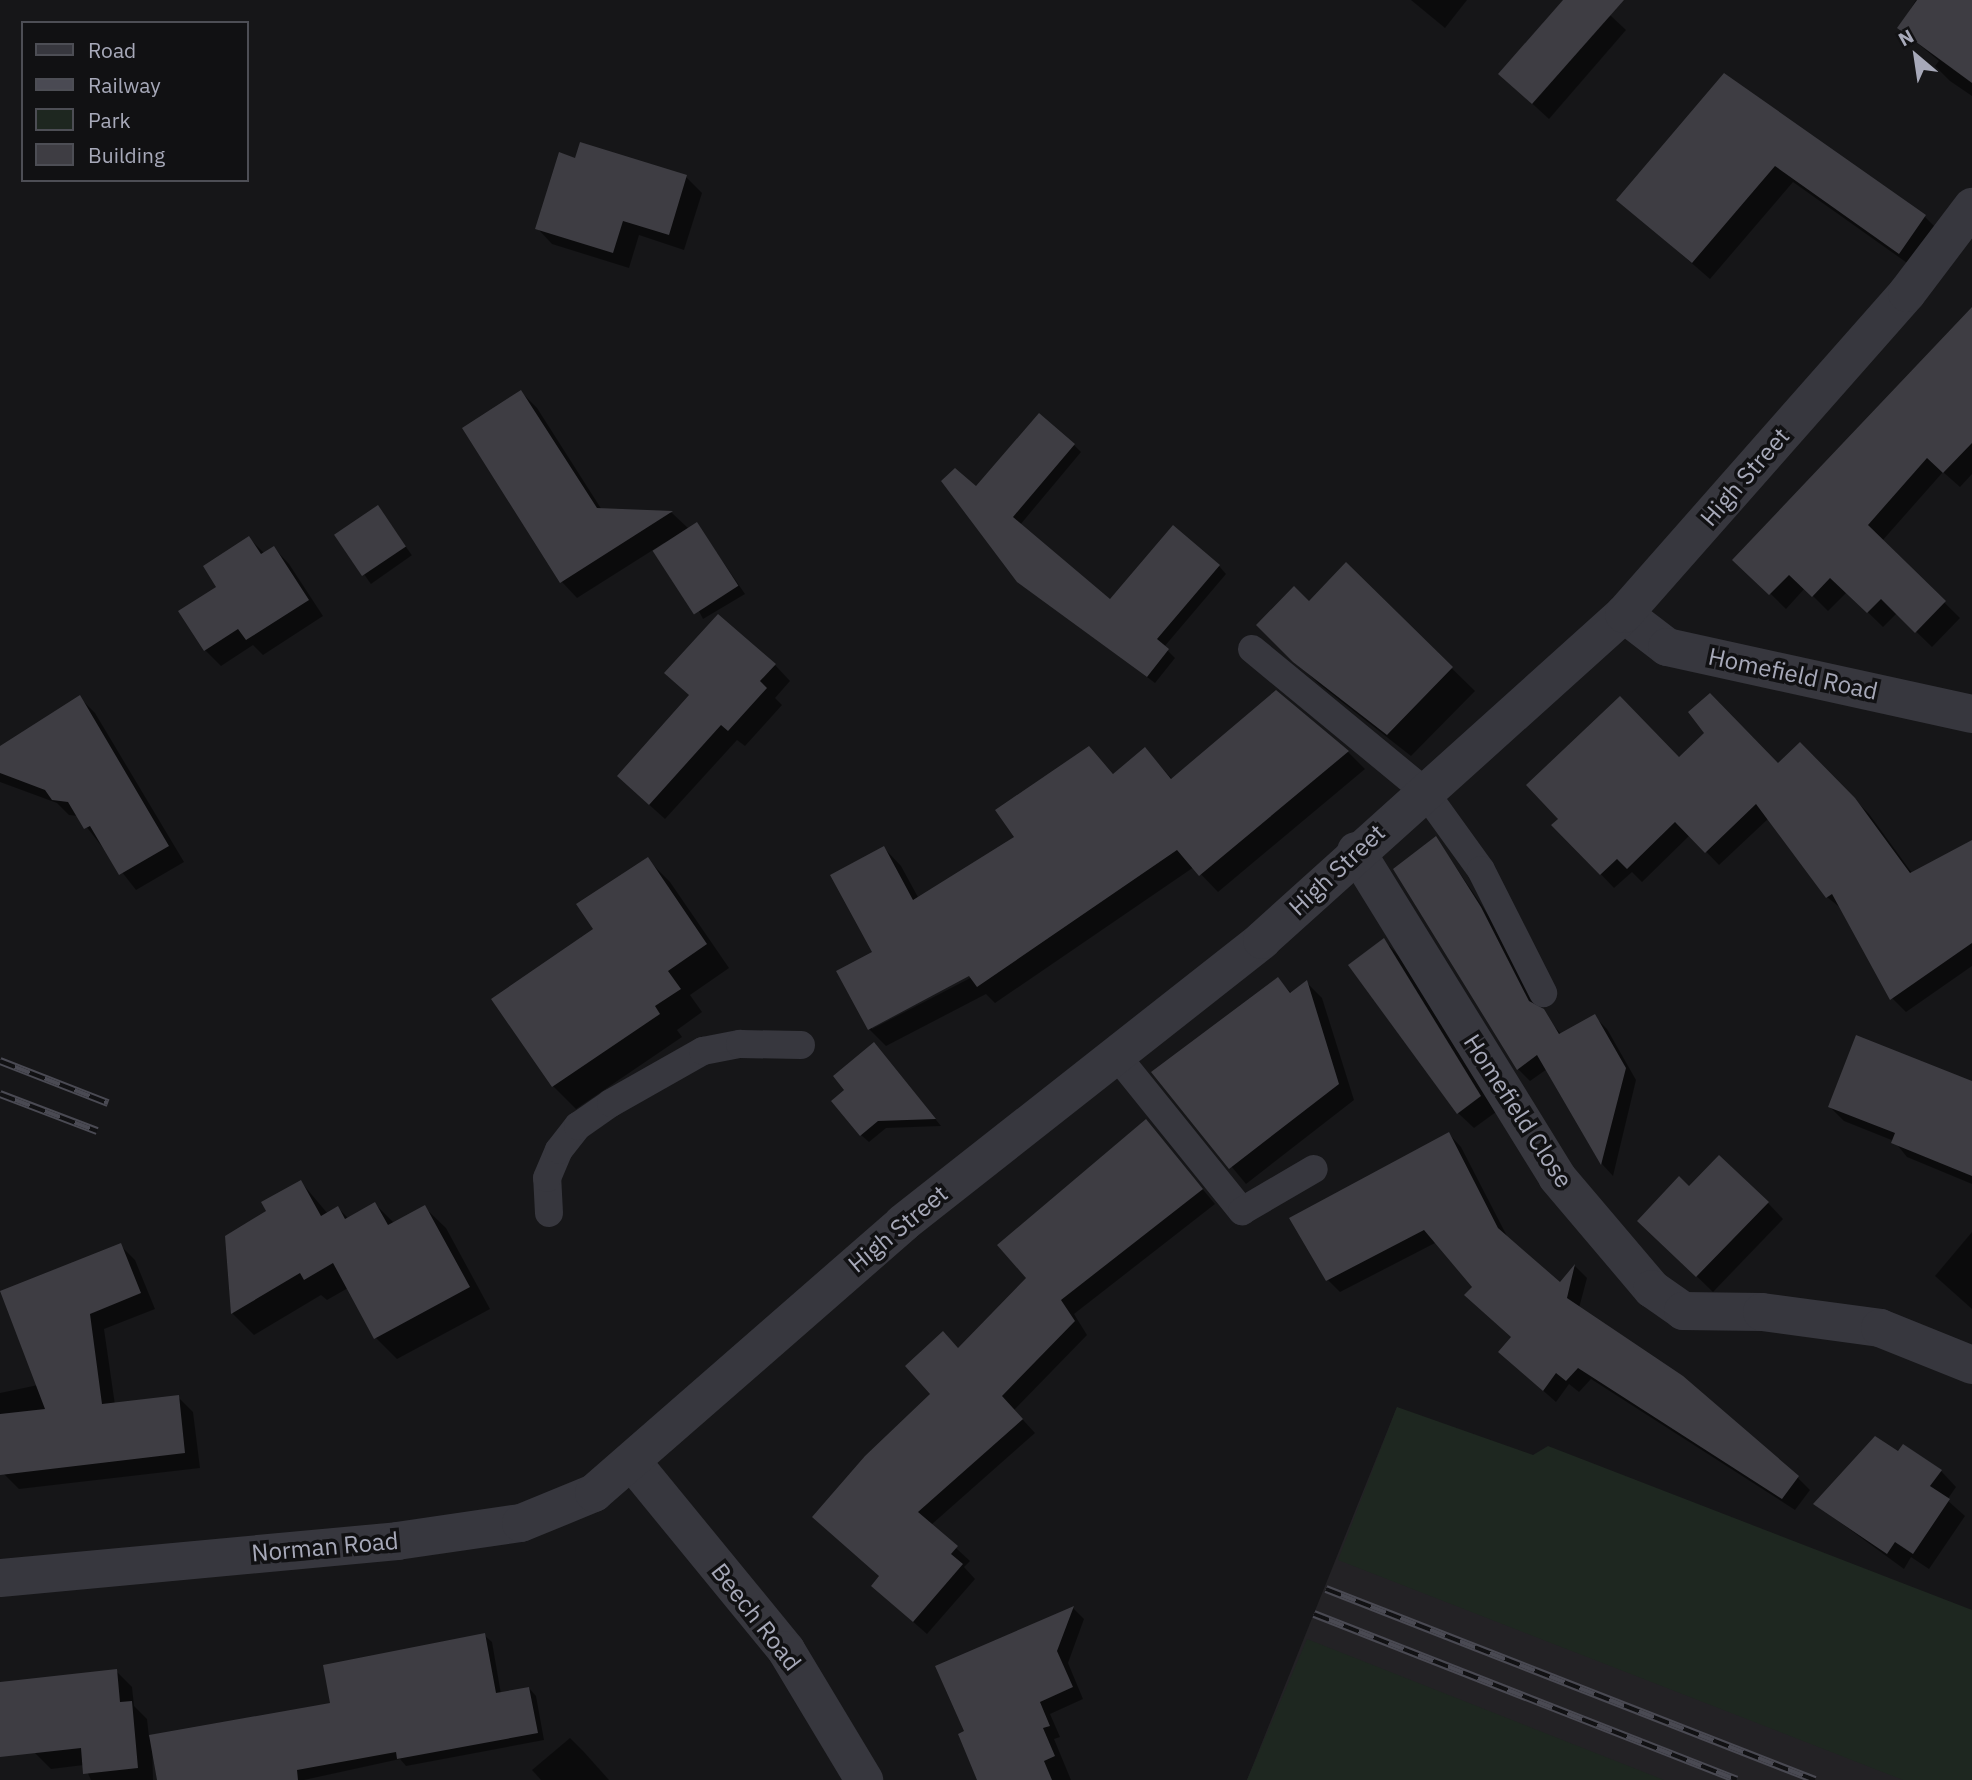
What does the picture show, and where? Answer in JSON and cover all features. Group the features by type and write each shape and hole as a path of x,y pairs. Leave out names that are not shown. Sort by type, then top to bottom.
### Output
{"street":[{"name":"High Street","path":"634,1463 902,1223 1262,940 1356,851 1624,614 1907,293 1972,208"},
{"name":"Homefield Road","path":"1624,614 1667,647 1972,714"},
{"name":"Homefield Close","path":"1356,851 1557,1178 1652,1289 1683,1311 1762,1312 1880,1328 1972,1366"},
{"name":"Norman Road","path":"0,1578 397,1541 521,1523 594,1493 634,1463"},
{"name":"Beech Road","path":"634,1463 786,1650 864,1780"}],"lane":[{"path":"1252,649 1424,792 1481,870 1543,993"},
{"path":"548,1213 547,1178 559,1150 578,1126 611,1103 702,1051 753,1044 802,1045"},
{"path":"1116,1055 1242,1211 1314,1169"}],"shaded area":[{"path":"1397,1407 1972,1780 1247,1780"}],"green space":[{"path":"1397,1407 1533,1455 1548,1446 1972,1610 1972,1780 1903,1780 1338,1560"},
{"path":"1307,1639 1664,1780 1247,1780"}],"building":[{"path":"1563,0 1624,0 1532,104 1498,74"},
{"path":"1917,0 1972,0 1972,83 1897,28"},
{"path":"1724,73 1926,215 1899,254 1775,166 1692,263 1616,200"},
{"path":"580,142 687,175 669,235 623,221 613,253 535,229 559,152 575,158"},
{"path":"1972,307 1972,443 1943,473 1927,458 1868,525 1946,601 1915,633 1881,599 1867,613 1830,578 1812,597 1789,575 1769,595 1732,560"},
{"path":"521,390 597,508 673,511 560,583 462,428"},
{"path":"1039,413 1075,444 1013,517 1110,599 1173,525 1220,565 1157,639 1169,649 1147,677 1017,582 941,481 955,468 976,486"},
{"path":"378,505 406,546 362,576 334,535"},
{"path":"697,522 738,586 694,615 653,551"},
{"path":"249,536 261,554 274,546 309,600 246,640 238,629 204,651 178,611 216,587 203,566"},
{"path":"1346,562 1453,667 1387,735 1293,662 1256,625 1294,586 1309,601"},
{"path":"718,614 776,664 760,681 767,688 728,731 721,725 649,805 617,776 689,695 664,673"},
{"path":"1276,690 1349,751 1199,876 1177,850 977,987 969,976 868,1030 836,971 872,952 830,875 884,846 913,900 1014,837 995,810 1089,746 1113,774 1145,747 1171,779"},
{"path":"1710,693 1778,763 1800,742 1855,798 1910,873 1972,840 1972,943 1890,1000 1832,894 1826,898 1756,804 1705,853 1675,822 1627,869 1617,859 1600,875 1551,825 1558,819 1526,785 1620,696 1679,757 1704,733 1688,712"},
{"path":"80,695 169,846 119,875 90,826 84,829 68,802 52,800 45,790 0,773 0,746"},
{"path":"1436,836 1481,907 1529,1001 1544,1009 1559,1034 1595,1014 1626,1068 1601,1165 1537,1055 1517,1070 1393,869"},
{"path":"648,857 707,944 668,971 681,989 655,1006 660,1014 552,1087 491,999 593,929 576,904"},
{"path":"1384,938 1481,1096 1457,1114 1348,965"},
{"path":"1278,977 1290,993 1307,980 1339,1084 1229,1169 1151,1072"},
{"path":"1856,1035 1972,1081 1972,1176 1891,1143 1895,1133 1828,1107"},
{"path":"874,1042 936,1119 878,1121 860,1136 831,1101 844,1090 833,1076"},
{"path":"1146,1119 1203,1189 1061,1300 1075,1321 1002,1396 1023,1419 918,1512 958,1546 951,1554 963,1564 913,1622 871,1586 879,1576 812,1517 865,1456 930,1394 905,1366 943,1331 958,1348 1026,1278 997,1245"},
{"path":"1449,1132 1498,1228 1560,1282 1575,1264 1567,1298 1683,1376 1799,1476 1782,1499 1578,1368 1566,1381 1556,1373 1543,1391 1498,1352 1511,1337 1464,1295 1472,1287 1424,1230 1326,1281 1289,1218"},
{"path":"1719,1155 1769,1202 1696,1277 1637,1221 1679,1176 1689,1186"},
{"path":"301,1180 321,1216 338,1206 345,1219 375,1202 388,1225 425,1205 470,1287 374,1339 333,1263 304,1280 300,1273 231,1314 225,1236 266,1211 261,1202"},
{"path":"121,1243 141,1293 90,1314 102,1404 179,1395 185,1453 0,1475 0,1414 45,1409 0,1291"},
{"path":"1875,1436 1898,1451 1903,1444 1942,1470 1930,1486 1950,1499 1913,1554 1895,1542 1887,1554 1813,1504"},
{"path":"1074,1606 1057,1651 1073,1687 1040,1702 1050,1726 1043,1728 1055,1756 1044,1761 1052,1780 977,1780 958,1734 964,1731 935,1666"},
{"path":"485,1633 496,1693 529,1687 538,1733 397,1759 396,1752 297,1770 298,1780 157,1780 149,1735 330,1703 323,1665"},
{"path":"117,1669 120,1702 132,1701 138,1768 83,1774 81,1748 0,1757 0,1682"}],"railway":[{"path":"0,1061 108,1103"},
{"path":"0,1094 97,1131"},
{"path":"1326,1589 1815,1780"},
{"path":"1314,1614 1737,1780"}]}
